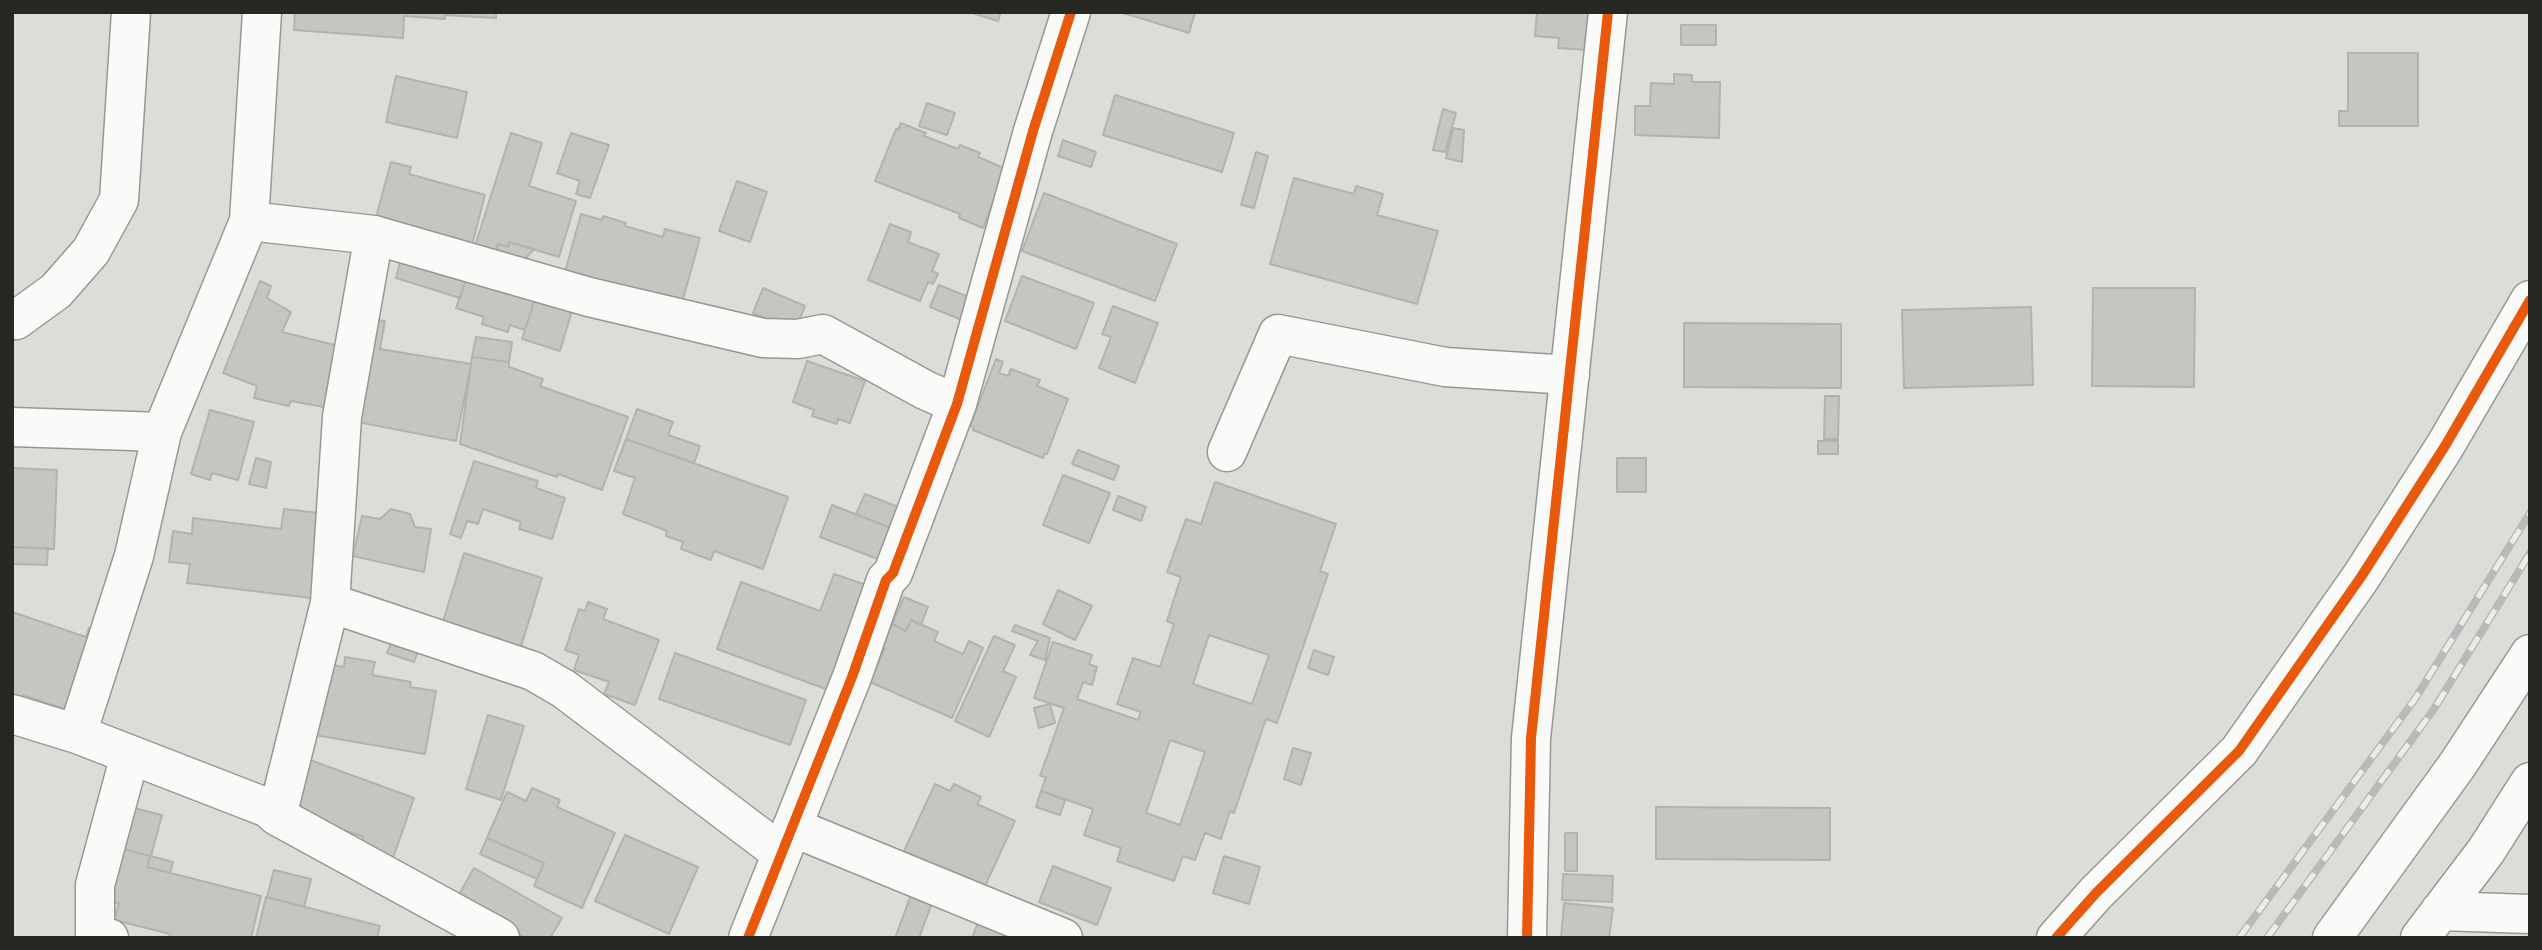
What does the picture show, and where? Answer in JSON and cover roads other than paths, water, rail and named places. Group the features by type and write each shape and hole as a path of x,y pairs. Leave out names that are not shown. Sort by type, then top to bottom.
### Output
{"street":[{"path":"12,320 55,291 91,251 118,200 131,12"},
{"path":"76,734 134,556 162,432 249,221 262,12"},
{"path":"748,938 957,404 1033,131 1071,12"},
{"path":"1527,938 1531,738 1608,12"},
{"path":"249,221 374,235 589,297 763,338 798,339 823,334 925,390 957,404"},
{"path":"277,816 330,603 342,417 374,235"},
{"path":"2056,938 2096,893 2239,751 2361,577 2445,446 2530,300"},
{"path":"1227,452 1278,334 1445,367 1570,375"},
{"path":"12,427 162,432"},
{"path":"330,603 533,671 564,689 786,840 1063,938"},
{"path":"2332,938 2458,765 2530,654"},
{"path":"12,713 76,734 268,808 277,816 500,938"},
{"path":"109,938 95,934 95,885 130,755"},
{"path":"2430,924 2523,803"},
{"path":"2430,924 2530,914"}],"railway":[{"path":"2239,938 2415,699 2530,513"},
{"path":"2267,938 2434,709 2530,553"}]}
